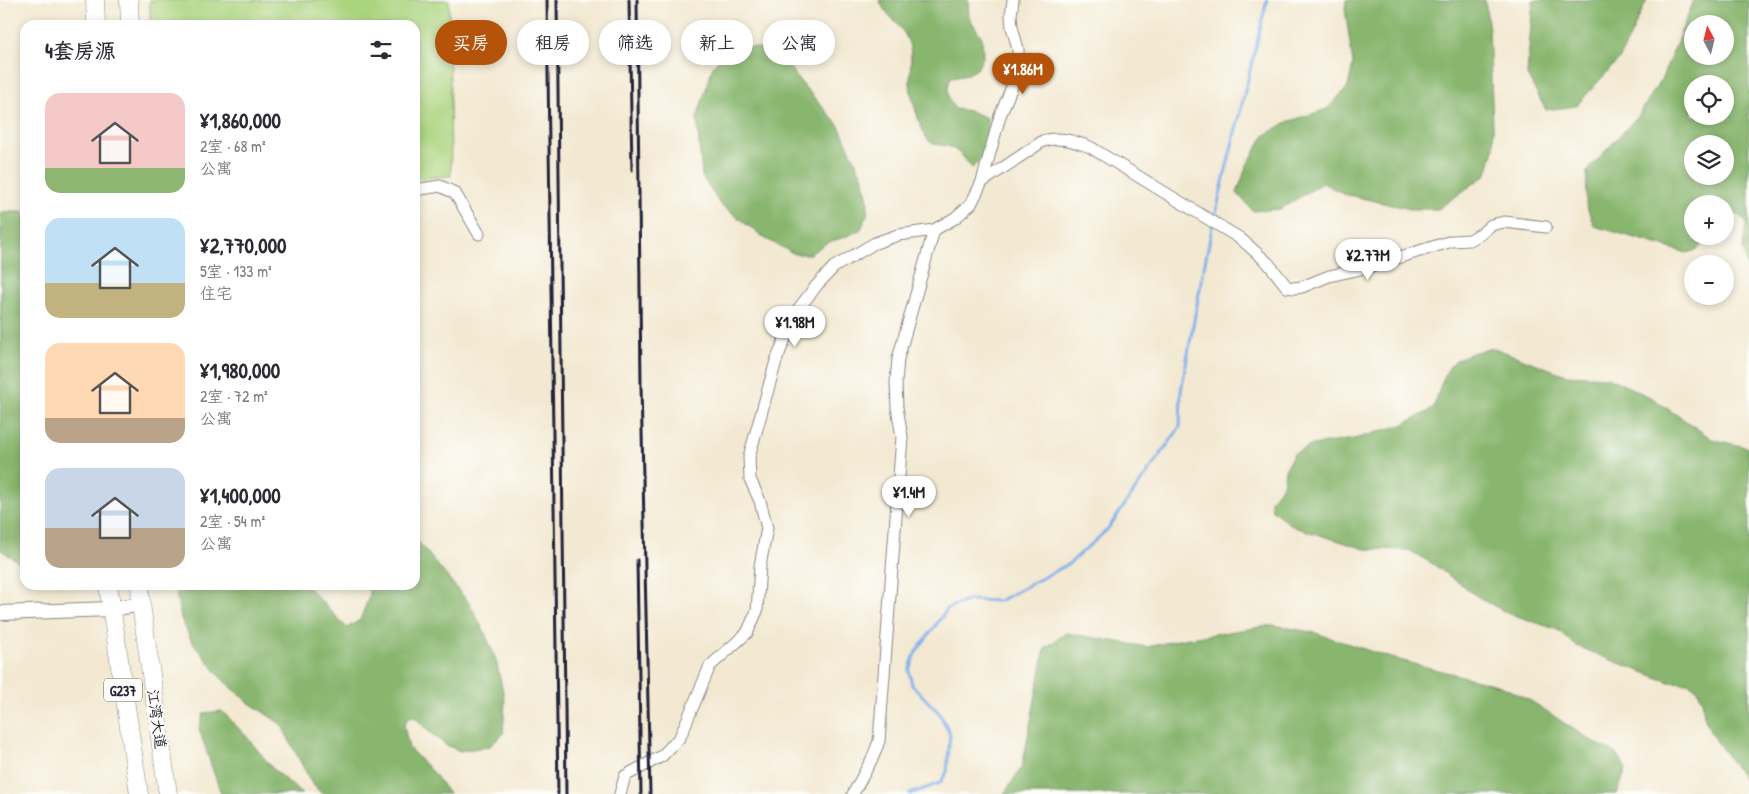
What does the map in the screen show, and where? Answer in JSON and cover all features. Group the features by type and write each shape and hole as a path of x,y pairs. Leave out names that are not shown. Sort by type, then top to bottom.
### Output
{"highway":[{"path":"95,0 96,20"},
{"path":"129,0 130,20"},
{"name":"江湾大道","path":"109,590 139,794"},
{"name":"江湾大道","path":"140,590 168,794"}],"street":[{"path":"620,794 625,776 662,756 680,737 710,666 747,633 757,611 760,566 767,528 760,501 750,480 749,457 776,361 796,312 834,267 875,242 898,235 934,230 954,218 971,204 982,182 1000,116 1013,84 1018,49 1012,27 1013,0"},
{"path":"982,182 1043,142 1050,139 1074,141 1090,147 1241,239 1268,263 1287,287 1294,288 1302,287 1329,276 1365,268 1452,241 1470,240 1482,234 1491,225 1497,223 1504,222 1546,227"},
{"path":"420,189 440,186 456,193 479,234"},
{"path":"853,794 873,757 879,741 902,437 897,407 896,382 898,359 934,230"},
{"path":"0,613 111,608 141,604"}],"green space":[{"path":"150,0 449,0 449,20 435,20 435,65 450,65 451,176 420,179 420,20 150,20"},
{"path":"879,0 968,0 969,17 982,38 983,57 977,69 968,74 951,77 948,89 950,101 955,109 970,111 987,118 986,145 980,158 972,168 954,149 931,143 926,137 916,113 912,95 910,82 911,51 908,40"},
{"path":"1346,0 1485,0 1489,30 1494,149 1487,174 1438,209 1410,209 1344,194 1323,183 1280,209 1253,211 1237,193 1247,165 1264,136 1287,122 1327,109 1348,87 1353,64 1345,9"},
{"path":"1533,0 1647,0 1620,58 1576,106 1546,110 1527,75"},
{"path":"1694,0 1749,0 1749,268 1747,267 1743,248 1746,221 1737,214 1734,215 1734,195 1684,195 1684,245 1701,245 1696,250 1687,253 1594,226 1586,204 1587,171 1639,115 1662,78 1684,24 1684,65 1734,65 1734,15 1688,15"},
{"path":"753,47 763,49 763,65 788,65 839,126 862,176 868,200 867,215 861,229 826,243 810,254 795,254 766,239 720,204 702,176 697,118 713,66 753,65"},
{"path":"1,212 20,212 20,563 0,549"},
{"path":"1494,348 1566,375 1607,377 1652,398 1712,439 1749,448 1749,786 1711,733 1698,690 1689,683 1669,682 1575,645 1558,630 1508,613 1481,599 1433,564 1409,550 1365,549 1294,527 1272,510 1271,500 1283,485 1285,470 1293,454 1313,445 1354,439 1402,425 1433,409 1448,369 1455,361 1476,352"},
{"path":"420,544 469,603 484,631 496,660 505,701 503,734 490,746 460,751 446,745 428,731 416,718 408,717 404,726 409,748 436,776 449,794 322,794 312,784 281,724 248,702 222,679 191,640 181,618 177,590 311,590 347,628 360,620 369,597 369,590 420,590"},
{"path":"1273,625 1316,633 1391,658 1501,686 1531,701 1593,742 1617,754 1626,769 1617,794 1004,794 1022,767 1045,648 1066,633 1147,647 1183,639"},
{"path":"222,711 246,736 273,769 302,794 221,794 199,729 204,713"}],"waterway":[{"path":"910,794 940,783 947,772 950,734 940,714 912,685 909,670 916,652 948,608 969,600 999,601 1070,563 1107,530 1180,427 1181,391 1203,272 1267,0"}],"railway":[{"path":"547,0 558,794"},
{"path":"557,0 566,794"},
{"path":"629,0 632,170"},
{"path":"637,0 641,386 650,794"},
{"path":"637,560 641,794"}]}
